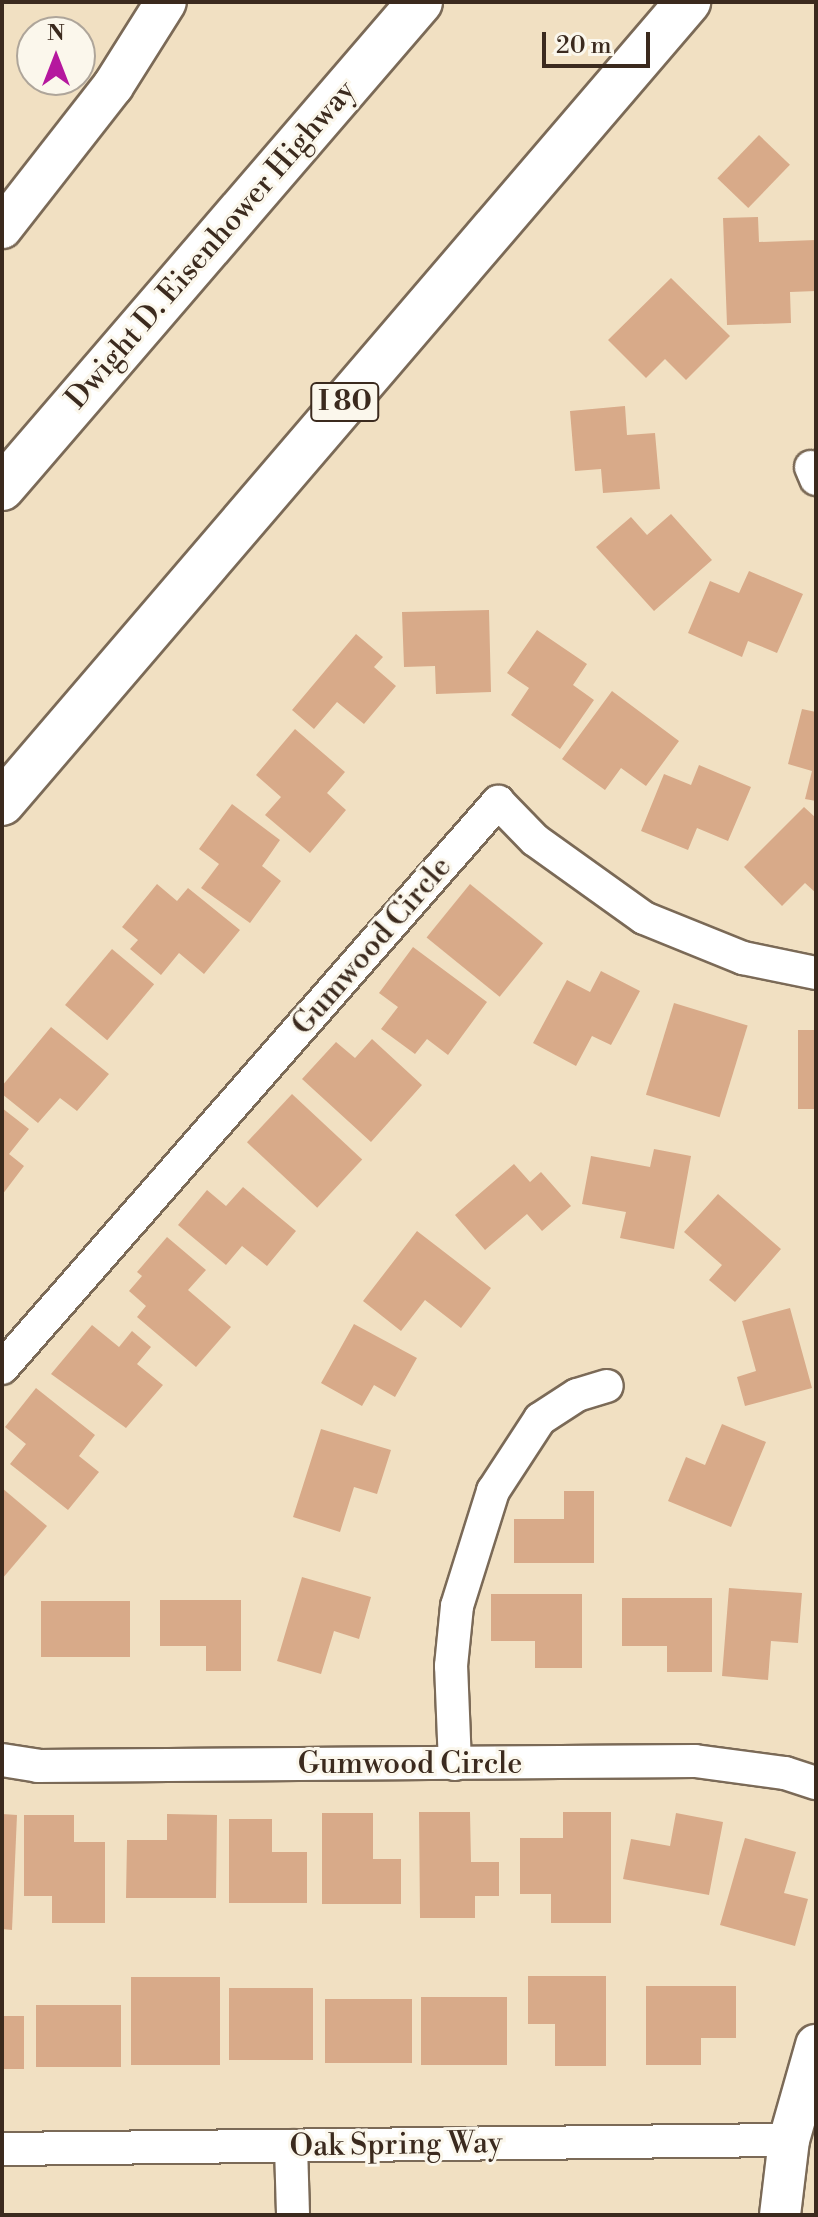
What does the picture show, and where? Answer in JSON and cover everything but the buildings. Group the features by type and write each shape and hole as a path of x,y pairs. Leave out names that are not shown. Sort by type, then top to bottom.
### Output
{"highway":[{"name":"Dwight D. Eisenhower Highway","path":"2,488 420,2"},
{"name":"I 80","path":"2,803 688,2"}],"street":[{"path":"2,228 113,86 166,2"},
{"name":"Gumwood Circle","path":"2,1368 498,802 547,850 644,918 743,958 816,973"},
{"path":"455,1764 451,1666 457,1606 493,1491 540,1419 577,1395 607,1386"},
{"name":"Gumwood Circle","path":"2,1760 38,1766 728,1763 816,1783"},
{"path":"780,2215 789,2140 816,2045"},
{"name":"Oak Spring Way","path":"2,2149 789,2140"},
{"path":"291,2146 293,2215"}]}
